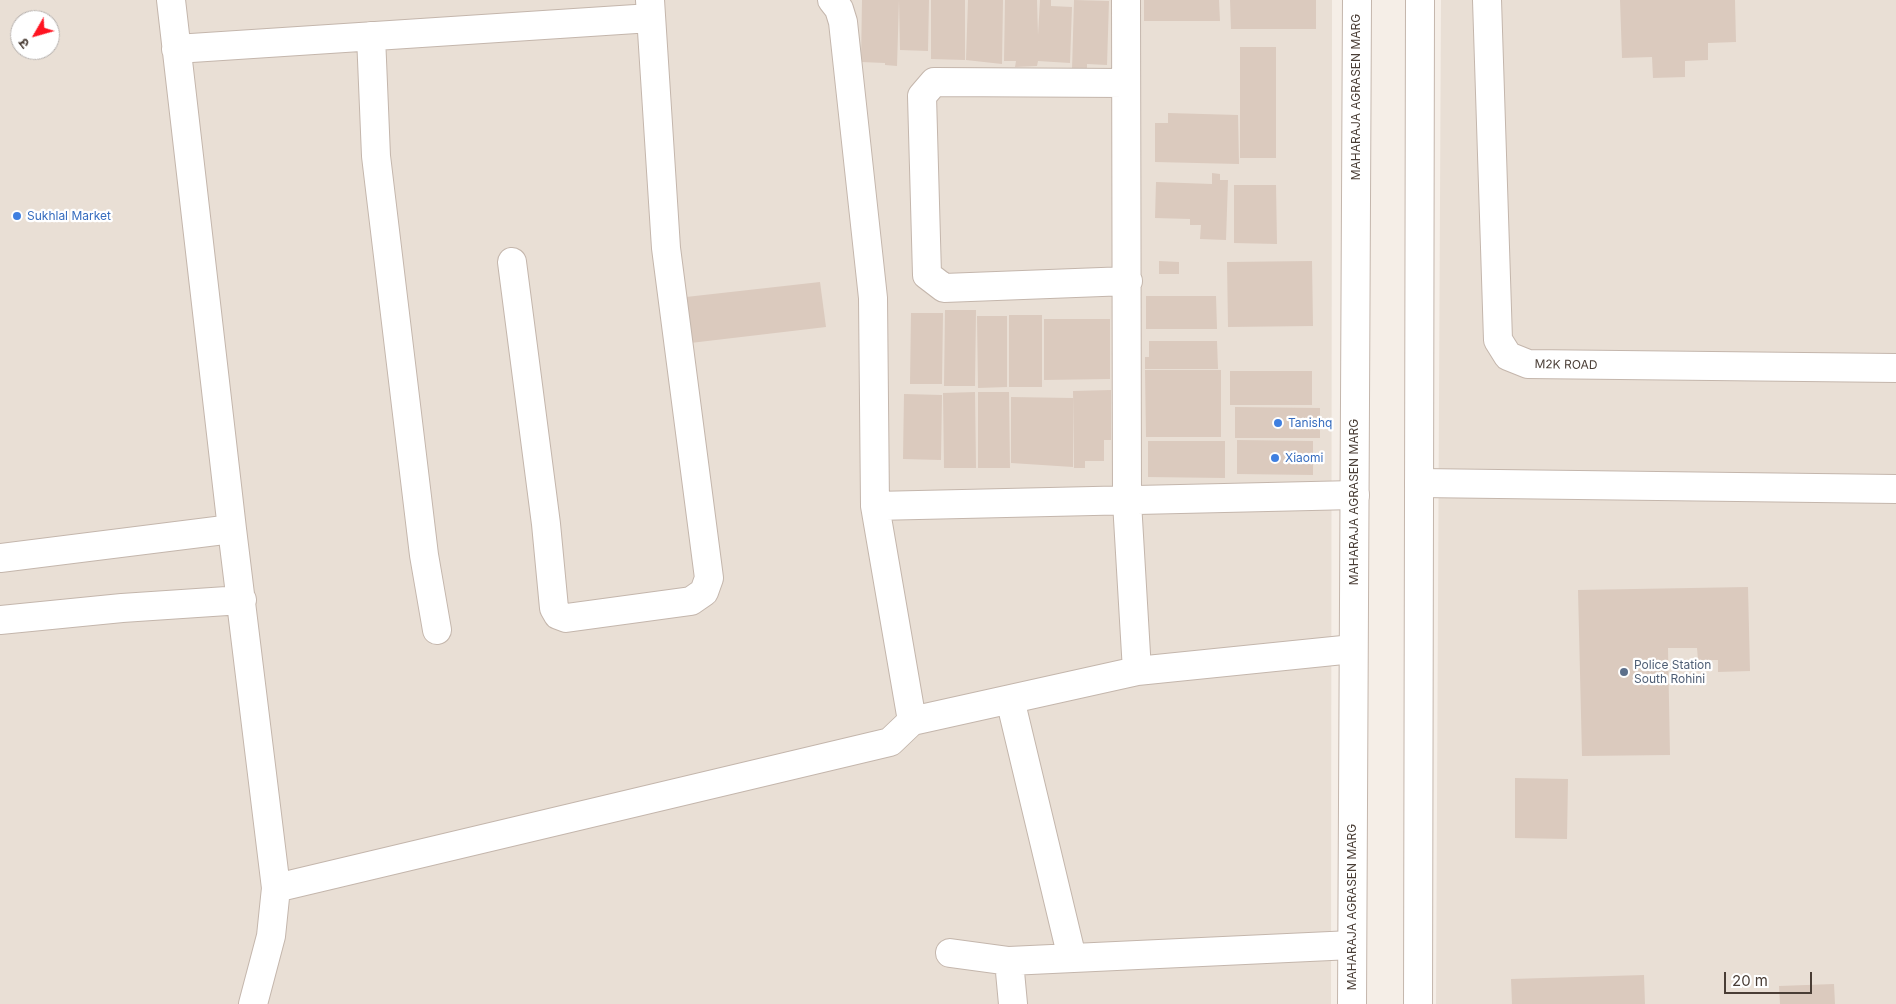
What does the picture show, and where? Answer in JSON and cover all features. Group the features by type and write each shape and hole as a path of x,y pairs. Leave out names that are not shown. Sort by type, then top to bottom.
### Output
{"street":[{"path":"171,0 232,529 276,888 271,936 253,1004"},
{"path":"832,0 840,9 843,22 873,298 875,506 912,721"},
{"path":"1126,0 1127,502 1137,671"},
{"name":"MAHARAJA AGRASEN MARG","path":"1352,1004 1357,0"},
{"path":"1418,1004 1420,0"},
{"name":"M2K ROAD","path":"1487,0 1498,340 1508,356 1528,364 1896,368"},
{"path":"176,49 371,36 650,9 666,248 710,578 704,592 691,601 566,618 558,615 554,608 546,524 512,262"},
{"path":"371,36 376,156 423,545 437,630"},
{"path":"1126,83 934,82 922,96 927,275 944,288 1128,282"},
{"path":"1419,483 1896,489"},
{"path":"875,506 1127,502 1354,495"},
{"path":"0,558 232,529"},
{"path":"0,620 122,608 242,600"},
{"path":"276,888 890,742 912,721 1010,699 1137,671 1354,649"},
{"path":"1010,699 1072,958"},
{"path":"950,953 1009,961 1352,945"},
{"path":"1009,961 1013,1004"}],"shaded area":[{"path":"0,0 1332,0 1331,1004 0,1004"},
{"path":"1441,0 1896,0 1896,1004 1436,1004"}],"building":[{"path":"862,0 899,0 897,66 885,65 885,63 861,62"},
{"path":"899,0 929,0 928,51 900,50"},
{"path":"931,0 965,0 965,60 931,59"},
{"path":"968,0 1003,0 1002,64 966,60"},
{"path":"1005,0 1037,0 1038,35 1040,0 1051,0 1051,6 1072,7 1070,63 1038,61 1037,66 1015,67 1016,61 1004,61"},
{"path":"1074,0 1109,1 1107,65 1087,64 1087,70 1072,70"},
{"path":"1144,0 1219,0 1220,21 1144,21"},
{"path":"1230,0 1316,0 1316,29 1231,29"},
{"path":"1620,0 1735,0 1736,42 1708,43 1708,60 1685,61 1685,77 1653,78 1652,57 1622,58"},
{"path":"1240,47 1276,47 1276,158 1240,158"},
{"path":"1168,113 1238,115 1239,164 1155,162 1155,123 1168,123"},
{"path":"1212,173 1220,174 1220,180 1228,180 1226,240 1200,239 1201,225 1190,225 1190,219 1155,218 1156,182 1212,184"},
{"path":"1234,185 1276,185 1277,244 1234,243"},
{"path":"1159,261 1179,262 1179,274 1159,274"},
{"path":"1312,261 1313,326 1228,327 1227,262"},
{"path":"820,282 826,327 682,344 677,298"},
{"path":"1146,296 1216,296 1217,329 1146,329"},
{"path":"945,310 976,310 975,386 944,386"},
{"path":"911,313 943,313 942,384 910,384"},
{"path":"1009,315 1042,315 1042,387 1009,387"},
{"path":"977,316 1007,316 1007,387 978,388"},
{"path":"1044,319 1110,319 1110,379 1044,380"},
{"path":"1149,341 1217,341 1218,369 1145,369 1145,357 1149,357"},
{"path":"1145,370 1221,370 1221,437 1146,437"},
{"path":"1230,371 1312,371 1312,405 1230,405"},
{"path":"1111,390 1111,440 1104,440 1104,461 1085,461 1085,468 1074,468 1073,391"},
{"path":"975,392 976,468 944,468 943,393"},
{"path":"978,392 1009,392 1010,468 978,468"},
{"path":"904,394 942,395 941,460 903,459"},
{"path":"1011,397 1073,398 1073,467 1011,463"},
{"name":"Tanishq","path":"1235,407 1320,408 1320,438 1235,438"},
{"name":"Xiaomi","path":"1237,440 1313,441 1313,475 1237,474"},
{"path":"1148,441 1225,441 1225,478 1148,477"},
{"name":"Police Station South Rohini","path":"1748,587 1750,671 1718,672 1718,660 1698,660 1697,648 1668,648 1670,755 1582,756 1578,590"},
{"path":"1515,778 1568,779 1567,839 1515,838"},
{"path":"1644,975 1645,1004 1512,1004 1511,979"},
{"path":"1834,984 1835,1004 1780,1004 1779,986"}],"place":[{"name":"Sukhlal Market","path":"17,216"},
{"name":"Tanishq","path":"1278,423"},
{"name":"Xiaomi","path":"1275,458"},
{"name":"Police Station South Rohini","path":"1624,672"}]}
